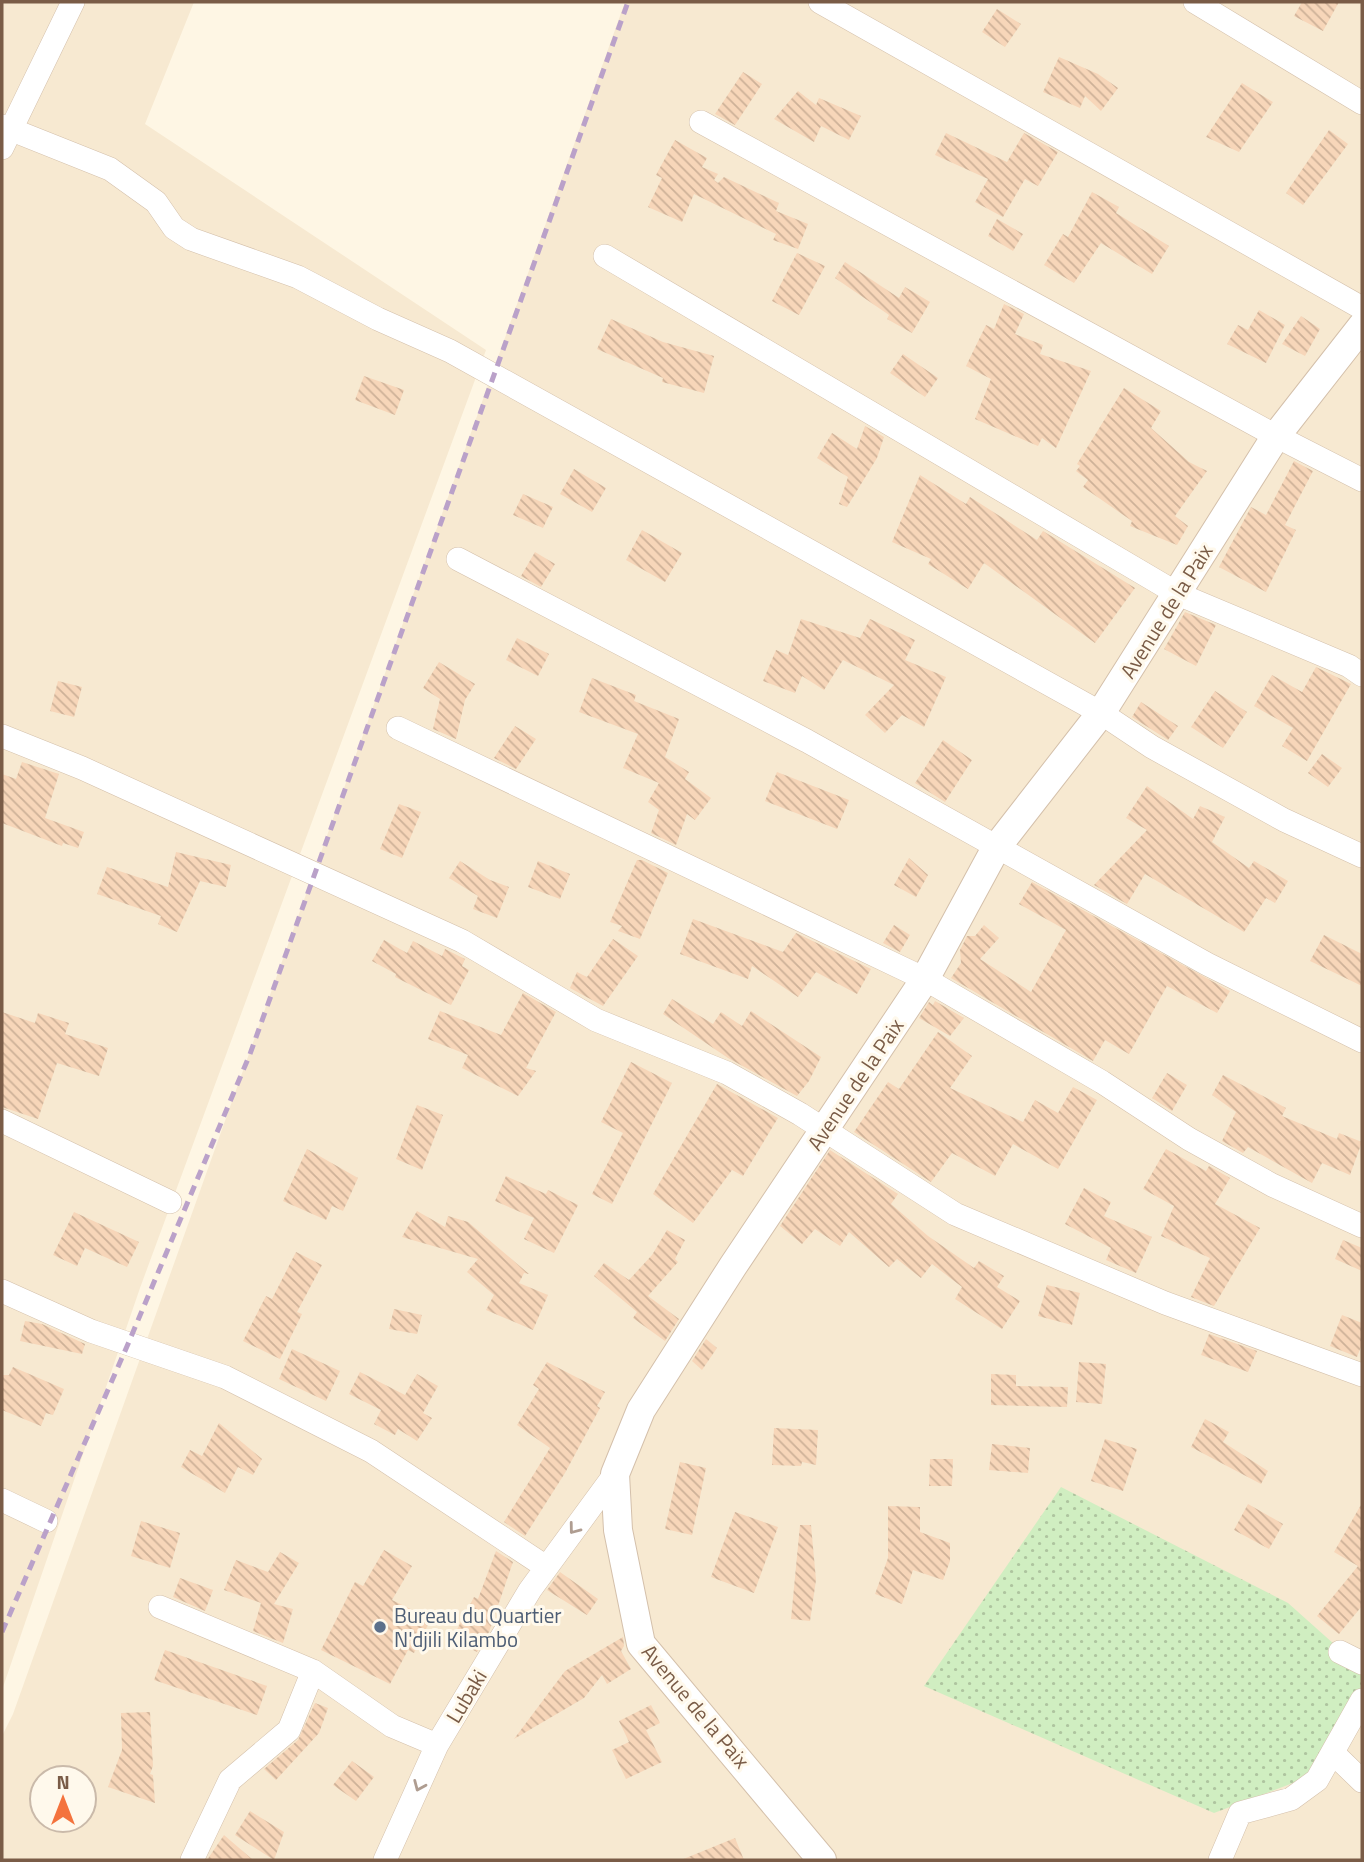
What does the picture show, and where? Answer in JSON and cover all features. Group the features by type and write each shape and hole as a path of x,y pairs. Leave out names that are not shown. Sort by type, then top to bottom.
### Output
{"street":[{"path":"74,2 4,135 110,169 156,202 174,228 191,239 298,277 378,320 450,351 1101,713 1153,747 1284,820 1362,856"},
{"path":"820,2 1362,308"},
{"path":"1195,2 1362,103"},
{"path":"701,122 1276,436 1362,480"},
{"path":"605,256 1178,594 1349,666 1362,675"},
{"name":"Avenue de la Paix","path":"822,1860 641,1644 618,1530 615,1474 641,1410 925,979 996,848 1101,713 1276,436 1362,326"},
{"path":"458,559 807,741 1207,964 1362,1041"},
{"path":"398,728 925,979 1102,1082 1188,1139 1272,1185 1362,1226"},
{"path":"2,736 82,768 462,941 596,1020 727,1073 824,1130 955,1214 1165,1303 1362,1375"},
{"path":"2,1121 170,1202"},
{"path":"2,1291 91,1331 225,1377 250,1389 371,1451 546,1567"},
{"name":"Lubaki","path":"384,1860 437,1745 546,1567 615,1474"},
{"path":"2,1500 46,1521"},
{"path":"160,1607 313,1671 392,1726 437,1745"},
{"path":"1340,1652 1362,1663"},
{"path":"192,1860 230,1780 289,1730 313,1671"},
{"path":"1220,1860 1240,1813 1291,1799 1317,1780 1362,1700"},
{"path":"1334,1754 1362,1781"}],"shaded area":[{"path":"2,2 194,2 145,124 486,350 140,1288 2,1690"},
{"path":"625,2 1362,2 1362,1860 2,1860 2,1736 13,1714"}],"green space":[{"path":"1061,1487 1288,1603 1362,1669 1362,1692 1314,1775 1214,1813 924,1686"}],"building":[{"path":"1302,2 1339,2 1323,31 1294,16"},
{"path":"997,9 1021,24 1005,47 982,32"},
{"path":"1059,57 1098,74 1118,88 1101,111 1085,96 1080,108 1043,92"},
{"path":"743,72 762,84 735,125 715,114"},
{"path":"1242,83 1273,102 1239,152 1206,137"},
{"path":"798,91 816,105 819,98 861,116 849,140 821,126 814,142 774,119"},
{"path":"1329,130 1348,144 1303,205 1286,193"},
{"path":"946,133 1007,162 1024,133 1058,152 1038,186 1025,179 1003,217 975,202 988,179 935,155"},
{"path":"675,140 707,158 702,167 718,174 714,180 718,183 724,177 779,203 776,211 808,224 798,249 773,240 776,234 694,194 682,222 648,207 662,178 656,175"},
{"path":"1092,192 1119,207 1116,213 1169,246 1152,274 1101,243 1074,283 1044,265 1063,234 1068,237"},
{"path":"997,219 1023,234 1013,251 988,236"},
{"path":"797,253 825,266 799,315 772,301"},
{"path":"845,262 899,298 905,287 930,302 912,333 887,319 889,315 835,278"},
{"path":"1004,304 1024,314 1015,334 1043,345 1040,354 1091,371 1056,448 1042,438 1038,446 975,419 991,379 966,366 986,325 994,329"},
{"path":"1259,310 1285,325 1266,363 1227,344 1238,325 1248,330"},
{"path":"1301,316 1320,329 1305,356 1282,344"},
{"path":"611,319 663,342 714,356 704,393 662,382 663,378 597,349"},
{"path":"903,354 938,378 925,397 890,373"},
{"path":"364,376 404,390 395,415 355,400"},
{"path":"1124,388 1161,411 1151,428 1189,462 1207,471 1175,516 1188,526 1177,545 1130,526 1132,521 1083,487 1088,480 1076,471 1080,466 1077,464"},
{"path":"865,426 884,437 877,458 847,507 839,504 848,477 817,458 832,433 857,449"},
{"path":"1294,461 1313,471 1285,525 1296,530 1266,592 1219,567 1251,507 1266,515"},
{"path":"574,469 606,488 592,512 560,494"},
{"path":"920,475 966,504 970,497 1037,540 1043,531 1135,588 1095,643 984,563 968,589 928,564 931,559 892,542"},
{"path":"523,494 553,507 543,528 513,515"},
{"path":"642,530 682,553 665,582 626,560"},
{"path":"535,552 555,564 541,587 521,576"},
{"path":"1185,612 1216,625 1196,666 1164,649"},
{"path":"801,619 860,638 870,619 915,640 905,660 946,677 924,727 902,715 885,733 865,715 894,685 843,660 824,690 802,676 795,693 763,681 776,650 788,655"},
{"path":"517,638 549,654 538,676 506,660"},
{"path":"439,662 475,684 465,700 456,739 433,729 440,699 423,688"},
{"path":"1316,667 1351,684 1307,761 1282,746 1293,728 1254,706 1272,675 1302,692"},
{"path":"592,678 636,695 634,701 679,719 665,757 689,772 685,779 711,798 695,820 687,814 676,845 651,833 659,810 648,802 659,783 623,768 638,734 579,712"},
{"path":"58,681 82,687 74,717 50,711"},
{"path":"1215,691 1247,712 1223,748 1191,727"},
{"path":"1141,702 1178,726 1168,740 1132,717"},
{"path":"515,726 536,739 516,769 494,758"},
{"path":"943,740 972,760 945,802 915,783"},
{"path":"1322,754 1342,768 1328,787 1308,773"},
{"path":"22,762 59,774 45,818 84,832 78,848 63,843 62,846 2,823 2,774 16,779"},
{"path":"777,772 849,800 837,829 765,801"},
{"path":"1147,786 1193,819 1200,806 1225,817 1212,842 1249,868 1254,861 1288,881 1275,903 1266,898 1244,932 1145,874 1127,904 1094,885 1147,830 1126,818"},
{"path":"399,804 421,812 402,858 380,849"},
{"path":"176,852 231,865 226,887 200,881 177,932 158,924 161,916 97,894 107,867 168,887"},
{"path":"909,858 928,875 916,897 894,885"},
{"path":"637,860 668,873 640,939 618,931 622,926 610,922"},
{"path":"460,861 490,880 509,887 497,918 473,909 478,896 449,878"},
{"path":"538,861 570,874 560,899 528,887"},
{"path":"1032,882 1230,991 1217,1013 1167,986 1129,1054 1105,1040 1093,1061 951,978 961,963 960,950 967,936 975,936 984,925 999,938 980,959 1031,992 1066,930 1019,904"},
{"path":"693,919 783,952 796,933 871,969 857,994 816,972 798,997 752,966 748,979 680,954"},
{"path":"894,925 910,935 900,952 883,943"},
{"path":"1324,935 1362,954 1362,986 1310,961"},
{"path":"613,939 638,956 603,1006 570,988 577,972 587,977"},
{"path":"384,940 407,953 413,941 442,956 445,949 465,959 462,966 469,970 451,1005 395,977 396,974 372,961"},
{"path":"523,993 556,1012 526,1068 536,1071 518,1096 462,1068 468,1055 428,1039 440,1011 501,1035"},
{"path":"672,999 713,1024 721,1012 742,1026 751,1011 821,1057 809,1081 797,1096 728,1058 663,1014"},
{"path":"935,1001 964,1018 950,1036 919,1018 929,1002 933,1005"},
{"path":"2,1012 35,1023 38,1013 69,1023 65,1034 108,1048 99,1076 57,1063 38,1119 2,1107"},
{"path":"938,1032 972,1056 950,1088 1023,1122 1035,1100 1058,1113 1073,1087 1097,1100 1058,1169 1013,1144 995,1176 952,1153 931,1182 854,1132 888,1082 899,1089"},
{"path":"631,1062 672,1083 612,1204 592,1194 623,1133 601,1122"},
{"path":"1167,1073 1187,1085 1172,1111 1152,1098"},
{"path":"1223,1075 1286,1108 1282,1116 1337,1139 1339,1133 1362,1142 1350,1175 1322,1163 1312,1183 1248,1147 1243,1153 1222,1141 1236,1112 1212,1095"},
{"path":"717,1084 778,1118 743,1176 732,1170 693,1223 653,1194"},
{"path":"417,1105 443,1115 422,1170 396,1159"},
{"path":"307,1149 358,1178 343,1211 332,1206 326,1220 283,1201"},
{"path":"1166,1149 1206,1171 1209,1166 1230,1178 1215,1204 1260,1228 1214,1306 1191,1297 1210,1258 1161,1236 1174,1206 1143,1189"},
{"path":"830,1150 898,1194 891,1204 928,1236 974,1268 979,1261 1004,1276 997,1287 1020,1301 1002,1329 955,1299 962,1287 932,1264 921,1278 897,1259 889,1267 849,1232 840,1246 815,1229 802,1244 780,1226"},
{"path":"506,1176 546,1194 548,1190 578,1205 554,1253 524,1239 534,1218 495,1201"},
{"path":"1084,1188 1111,1202 1104,1216 1152,1237 1136,1273 1106,1260 1111,1248 1065,1224"},
{"path":"417,1211 445,1227 448,1216 468,1222 529,1274 524,1273 519,1283 548,1295 533,1330 486,1310 494,1295 467,1272 478,1259 402,1237"},
{"path":"74,1212 139,1242 127,1267 85,1248 77,1266 53,1255"},
{"path":"667,1230 685,1240 675,1259 678,1262 648,1296 679,1319 665,1341 633,1318 637,1312 594,1276 604,1263 629,1280 652,1255"},
{"path":"1343,1240 1362,1248 1362,1271 1335,1259"},
{"path":"296,1252 322,1265 297,1312 302,1314 280,1359 243,1341 266,1296 272,1299"},
{"path":"1047,1285 1080,1293 1072,1325 1038,1316"},
{"path":"394,1309 422,1315 417,1334 389,1329"},
{"path":"1342,1315 1362,1323 1362,1344 1357,1357 1330,1346"},
{"path":"25,1321 42,1324 85,1344 82,1354 20,1341"},
{"path":"1209,1334 1257,1351 1248,1372 1201,1355"},
{"path":"706,1339 717,1348 702,1370 692,1361"},
{"path":"292,1349 340,1371 326,1401 279,1379"},
{"path":"547,1362 605,1392 597,1406 600,1408 565,1473 525,1536 504,1522 550,1448 517,1425 539,1389 533,1385"},
{"path":"1079,1362 1106,1364 1102,1404 1076,1402"},
{"path":"13,1367 64,1389 53,1415 46,1413 41,1426 2,1410 2,1375 9,1375"},
{"path":"360,1372 405,1395 417,1374 438,1386 423,1413 432,1418 417,1441 398,1429 395,1435 374,1424 381,1410 349,1394"},
{"path":"991,1374 1016,1375 1016,1386 1068,1387 1067,1407 991,1405"},
{"path":"1205,1419 1229,1432 1223,1442 1268,1471 1261,1484 1191,1447"},
{"path":"219,1423 262,1459 253,1475 238,1467 225,1493 181,1467 190,1450 202,1456"},
{"path":"774,1428 818,1430 816,1465 802,1462 801,1466 772,1465"},
{"path":"1105,1439 1137,1449 1123,1491 1091,1481"},
{"path":"992,1444 1030,1448 1028,1473 989,1470"},
{"path":"930,1459 953,1459 952,1486 929,1486"},
{"path":"680,1462 706,1468 692,1535 665,1529"},
{"path":"1362,1503 1362,1606 1339,1634 1317,1616 1358,1566 1334,1552"},
{"path":"1248,1504 1283,1524 1269,1549 1234,1530"},
{"path":"888,1506 920,1507 920,1532 950,1543 950,1561 943,1580 913,1570 902,1604 875,1594 888,1558"},
{"path":"735,1512 778,1527 754,1593 711,1577"},
{"path":"141,1521 180,1533 170,1568 131,1556"},
{"path":"800,1525 811,1525 816,1580 810,1621 791,1619"},
{"name":"Bureau du Quartier N'djili Kilambo","path":"384,1550 412,1566 392,1600 431,1619 414,1653 408,1650 390,1684 321,1650 355,1582 363,1586"},
{"path":"496,1551 513,1562 489,1632 477,1652 452,1639 474,1597 478,1599"},
{"path":"280,1552 299,1563 274,1604 293,1609 283,1643 253,1631 261,1603 224,1590 236,1560 268,1572"},
{"path":"560,1572 598,1599 587,1615 547,1590"},
{"path":"180,1578 213,1590 205,1611 173,1597"},
{"path":"623,1637 624,1646 621,1651 631,1669 607,1684 602,1675 584,1698 514,1739 565,1671"},
{"path":"165,1650 267,1686 257,1715 154,1680"},
{"path":"315,1703 328,1708 319,1733 276,1780 264,1769 298,1740"},
{"path":"651,1705 660,1723 646,1730 662,1762 626,1779 612,1750 629,1742 619,1721"},
{"path":"150,1712 153,1766 150,1774 153,1775 155,1803 108,1787 122,1750 121,1713"},
{"path":"352,1761 374,1777 356,1801 333,1785"},
{"path":"250,1811 284,1832 274,1860 235,1835"},
{"path":"224,1835 253,1860 207,1860"},
{"path":"735,1838 744,1860 681,1860"}],"railway":[{"path":"2,1632 128,1344 250,1054 628,2"}],"place":[{"name":"Bureau du Quartier N'djili Kilambo","path":"380,1627"}]}
